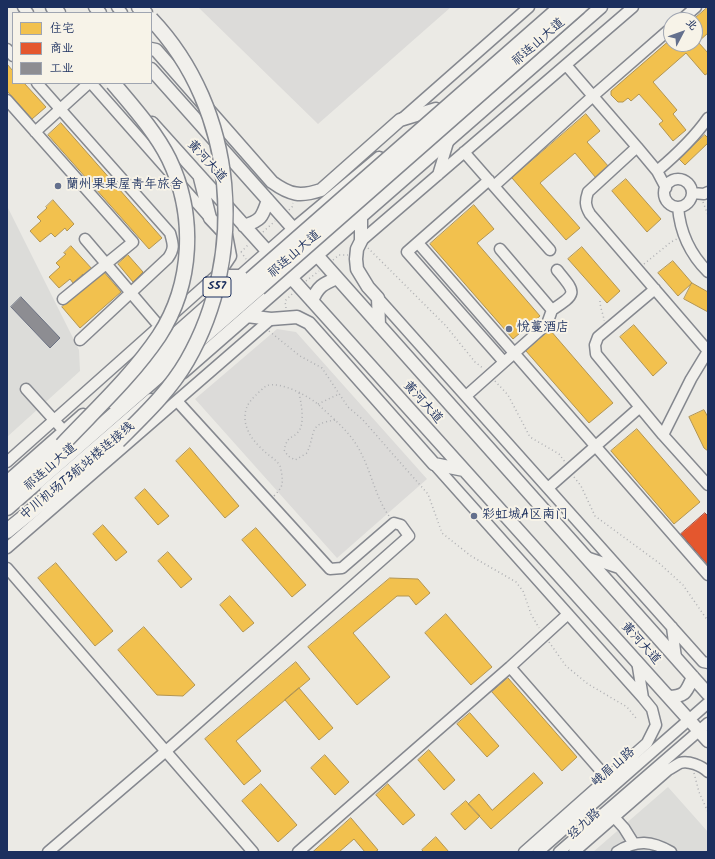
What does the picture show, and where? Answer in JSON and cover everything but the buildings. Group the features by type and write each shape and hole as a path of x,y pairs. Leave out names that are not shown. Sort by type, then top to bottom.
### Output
{"highway":[{"path":"63,438 561,7"},
{"path":"7,508 579,7"},
{"name":"中川机场T3航站楼连接线","path":"7,531 118,441 169,389 195,347 213,301 221,269 226,232 226,195 221,158 211,123 197,88 169,40 152,20"},
{"path":"7,493 123,380 159,335 175,304 185,269 187,227 183,199 174,172 162,146 154,134 114,84"}],"main road":[{"name":"祁连山大道","path":"7,482 63,438 294,229 436,109 551,7"},
{"name":"祁连山大道","path":"7,525 601,7"},
{"path":"153,48 272,182 283,190 295,194 308,194 321,190 400,120 436,109"},
{"name":"黄河大道","path":"152,71 708,694"},
{"name":"黄河大道","path":"118,84 268,253 689,719 704,727 708,741"},
{"path":"245,150 256,187"},
{"path":"200,176 210,218 226,235 230,256 217,275"},
{"path":"244,226 256,222 262,217 268,200"},
{"path":"361,216 361,241 356,256 357,269 368,287 378,298 379,324"},
{"path":"312,301 316,291 324,284 338,278"},
{"path":"247,316 267,322 297,317 308,323 434,464 464,470"},
{"path":"335,327 338,356"},
{"path":"669,697 680,696 687,691 693,677"}],"street":[{"path":"400,120 529,7"},
{"path":"361,241 633,7"},
{"path":"504,362 407,252 491,183 663,35"},
{"path":"566,65 657,171 666,188 666,198 669,203 673,206 684,206 700,193 691,188 684,181 673,181 666,188"},
{"path":"38,84 170,233 174,249 168,258 80,340"},
{"path":"35,132 89,84"},
{"path":"91,84 210,218"},
{"path":"7,100 133,242 63,299"},
{"path":"657,171 677,154 702,127 708,118"},
{"path":"438,175 449,139"},
{"path":"637,147 588,192 585,200 586,208 590,214 708,351 691,380 663,435"},
{"path":"464,152 550,250"},
{"path":"678,207 679,222 691,252 708,272"},
{"path":"85,239 160,327"},
{"path":"418,243 708,576"},
{"path":"500,249 552,310"},
{"path":"466,396 547,324 552,310 570,296 572,292 571,287 557,270"},
{"path":"7,462 217,275 242,276"},
{"path":"655,289 598,337 595,345 596,354 663,435 708,486"},
{"path":"378,298 703,662 708,663"},
{"path":"7,548 267,322"},
{"path":"26,389 54,421 63,438"},
{"path":"48,852 166,751 409,536 401,525 394,523 342,568 330,569 177,400"},
{"path":"548,488 640,407"},
{"path":"434,464 643,698 652,709 656,725 648,743 524,852"},
{"path":"586,557 619,568"},
{"path":"7,568 253,852"},
{"path":"298,852 510,667 568,614"},
{"path":"672,627 676,658"},
{"path":"637,661 643,698"},
{"path":"510,667 608,779"},
{"name":"峨眉山路","path":"538,852 708,703"},
{"path":"559,852 704,727"},
{"name":"经九路","path":"574,852 668,770 681,763 692,763"},
{"path":"692,763 704,768 708,772"},
{"path":"614,817 624,828 634,844"},
{"path":"617,852 627,846 640,842 660,846 671,852"}],"path":[{"path":"700,193 708,215"},
{"path":"241,252 292,207 295,194"},
{"path":"637,269 671,242 685,236"},
{"path":"361,241 446,326 474,362 490,375 508,395 530,437 559,454 580,486 595,516 659,563 683,585 708,620"},
{"path":"287,318 285,301 299,287 339,255 356,256"},
{"path":"600,301 600,309 604,318 604,333"},
{"path":"267,322 300,356 322,368 348,407 362,419 428,494 442,533 471,556 512,579 526,596 531,614 544,636 566,666 588,684 627,707 636,718"},
{"path":"268,501 283,484 280,466 251,437 245,417 248,403 267,386 282,385 318,404 347,430 362,455 383,507 394,523"},
{"path":"299,393 302,412 300,427 299,431 286,441 284,450 288,456 295,460 307,453 314,429 318,425 327,421 335,420"},
{"path":"318,404 339,394"},
{"path":"692,763 699,792 708,812"}],"shaded area":[{"path":"198,7 451,7 318,124"},
{"path":"7,206 79,350 80,371 7,437"},
{"path":"277,329 296,332 427,479 337,558 195,399"},
{"path":"668,787 708,832 708,852 593,852"}],"place":[{"name":"蘭州果果屋青年旅舍","path":"58,186"},
{"name":"悦蔓酒店","path":"509,329"},
{"name":"彩虹城A区南门","path":"474,516"}]}
